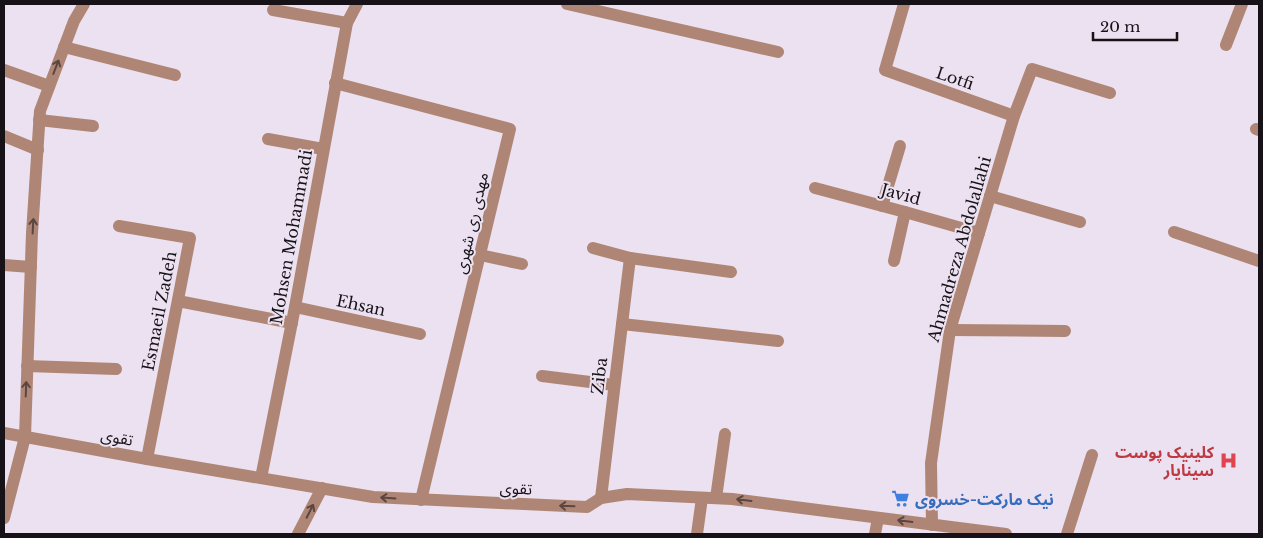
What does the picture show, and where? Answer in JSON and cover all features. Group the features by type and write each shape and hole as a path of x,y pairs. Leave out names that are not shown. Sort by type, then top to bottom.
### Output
{"street":[{"path":"4,518 25,437 31,267 40,111 74,21 84,4"},
{"name":"Mohsen Mohammadi","path":"261,478 292,323 347,23 357,4"},
{"path":"567,4 778,52"},
{"name":"Lotfi","path":"904,4 885,70 1014,116"},
{"path":"1226,45 1242,4"},
{"path":"273,10 347,23"},
{"path":"64,47 175,75"},
{"name":"Ahmadreza Abdolallahi","path":"932,524 931,463 950,330 1014,116 1032,68 1110,93"},
{"path":"4,70 49,86"},
{"name":"مهدی ری شهری","path":"335,83 510,129 421,500"},
{"path":"39,120 93,126"},
{"path":"4,136 38,150"},
{"path":"268,139 323,149"},
{"path":"882,206 900,146"},
{"name":"Javid","path":"815,188 979,233"},
{"path":"990,196 1080,222"},
{"path":"894,261 906,212"},
{"name":"Esmaeil Zadeh","path":"119,226 190,238 147,459"},
{"path":"1174,232 1259,261"},
{"path":"593,248 630,258 730,272"},
{"path":"480,255 522,264"},
{"name":"Ziba","path":"601,498 630,258"},
{"path":"4,265 31,267"},
{"path":"178,300 292,323"},
{"name":"Ehsan","path":"295,307 420,334"},
{"path":"622,324 778,341"},
{"path":"950,330 1065,331"},
{"path":"27,366 116,369"},
{"path":"542,376 614,385"},
{"name":"تقوی","path":"4,433 373,497 587,507 601,498 627,494 716,498 1006,534"},
{"path":"716,498 725,434"},
{"path":"1067,534 1092,455"},
{"path":"298,534 322,488"},
{"path":"697,534 702,498"},
{"path":"875,534 878,518"}],"place":[{"name":"کلینیک پوست سینایار","path":"1228,461"},
{"name":"نیک مارکت-خسروی","path":"901,499"}]}
